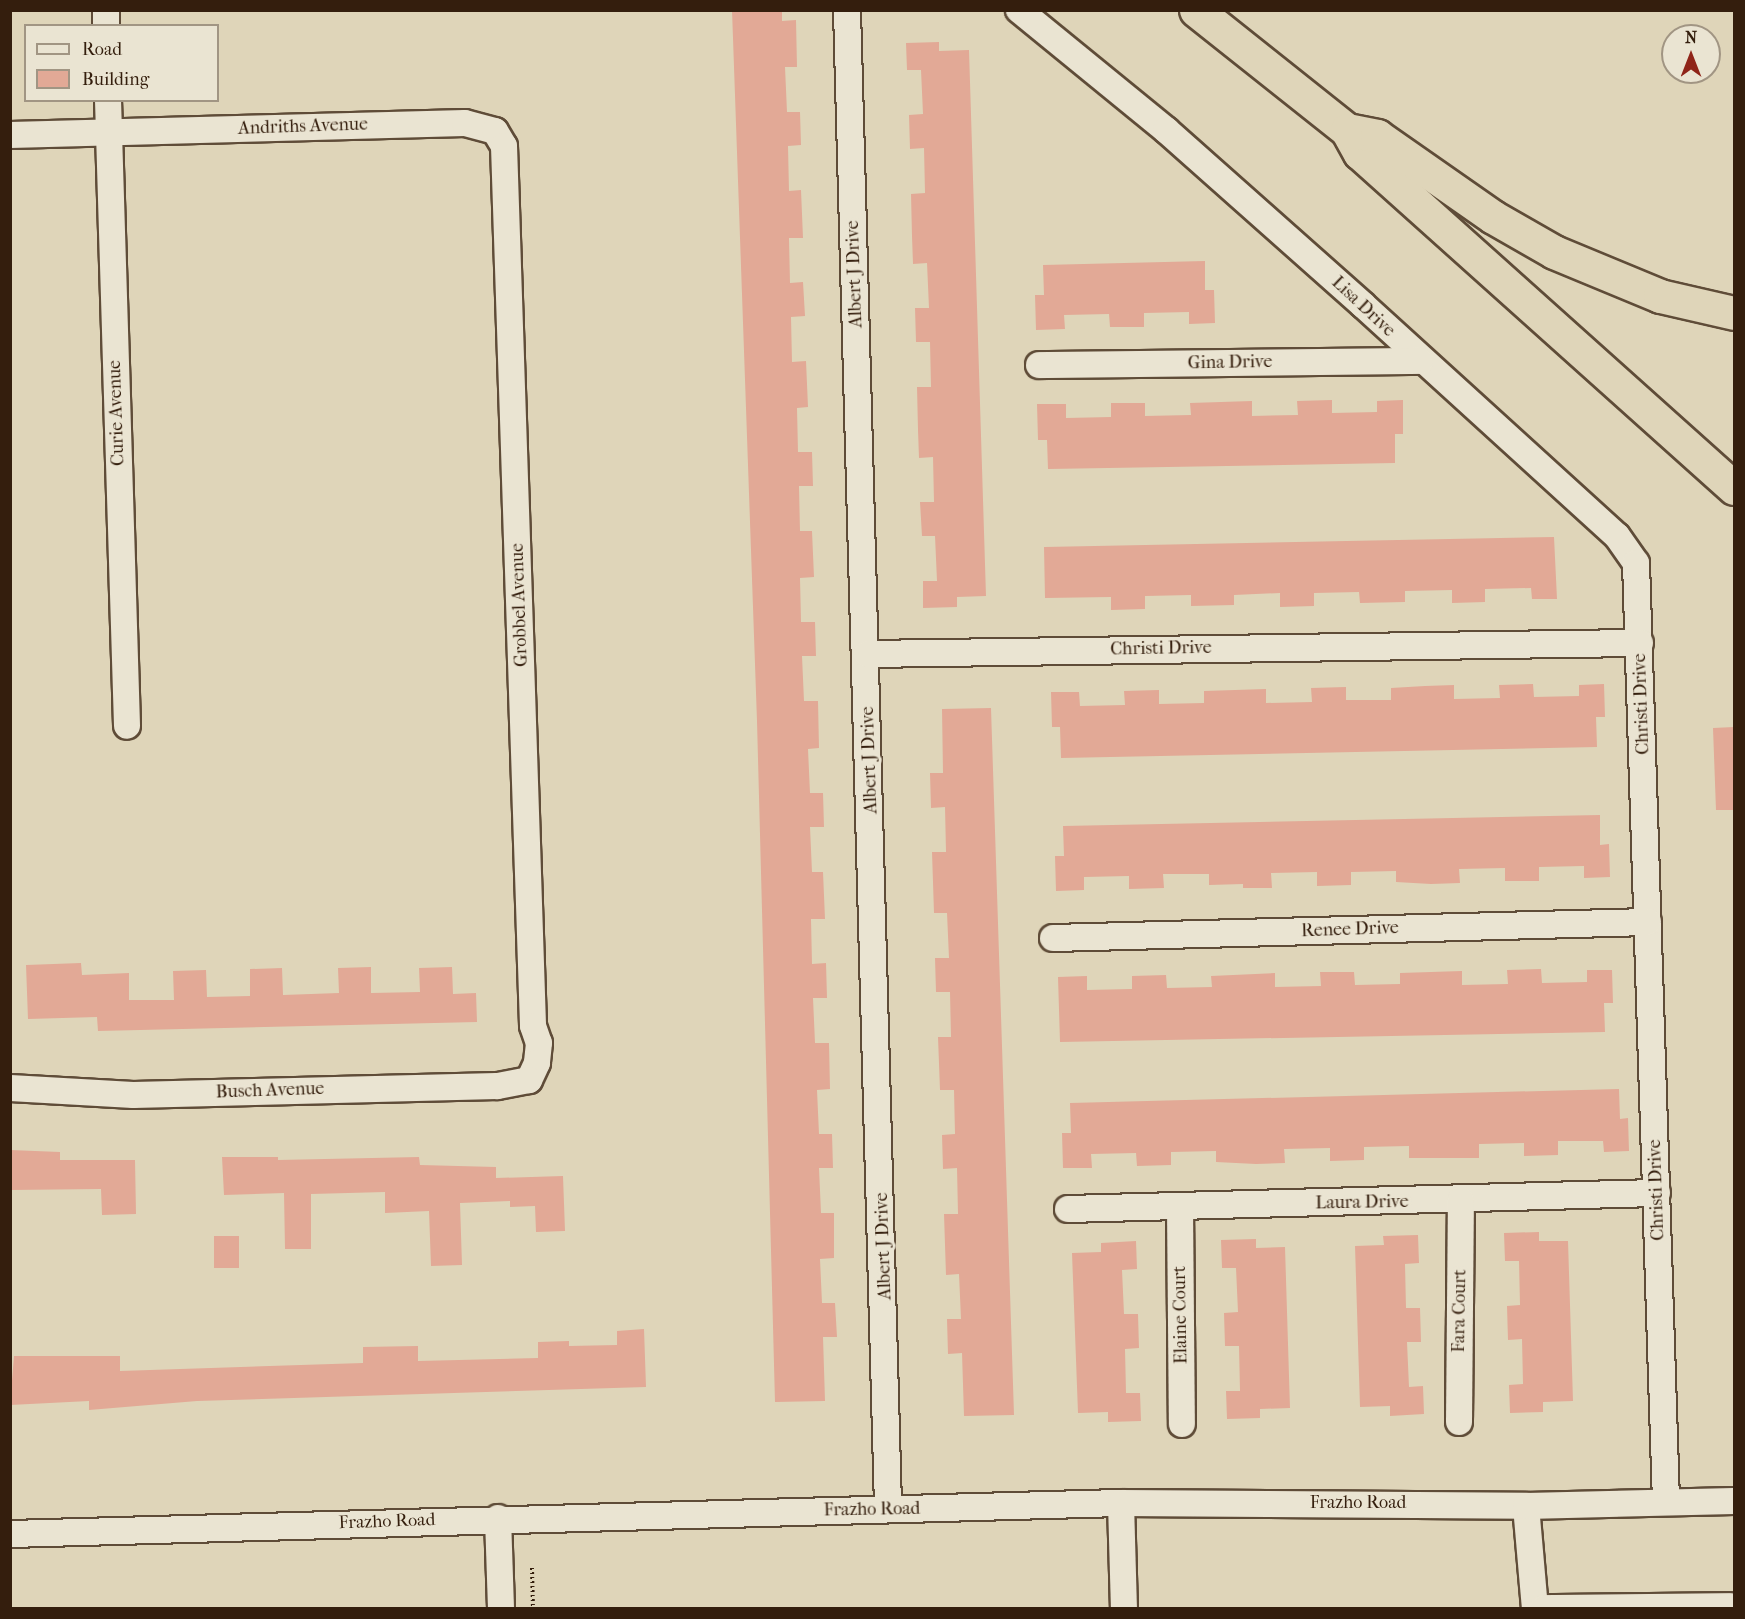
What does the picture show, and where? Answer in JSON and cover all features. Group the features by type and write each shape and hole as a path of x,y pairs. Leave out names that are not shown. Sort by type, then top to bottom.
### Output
{"highway":[{"path":"1196,10 1347,130 1360,153 1734,489"},
{"path":"1347,130 1377,136 1493,218 1554,252 1660,296 1734,314"}],"street":[{"name":"Albert J Drive","path":"847,10 867,654 888,1509"},
{"name":"Lisa Drive","path":"1019,10 1166,130 1617,536 1636,563 1640,643"},
{"name":"Curie Avenue","path":"108,102 127,726"},
{"name":"Andriths Avenue","path":"10,135 465,123 495,131"},
{"name":"Grobbel Avenue","path":"495,131 504,146 506,160 533,1026 539,1043 537,1063 529,1080"},
{"name":"Gina Drive","path":"1039,365 1420,361"},
{"name":"Christi Drive","path":"867,654 1640,643 1666,1502"},
{"name":"Renee Drive","path":"1053,938 1648,922"},
{"name":"Busch Avenue","path":"10,1088 133,1095 497,1086 529,1080"},
{"name":"Laura Drive","path":"1068,1209 1657,1193"},
{"name":"Fara Court","path":"1459,1422 1461,1200"},
{"name":"Elaine Court","path":"1180,1207 1182,1424"},
{"name":"Frazho Road","path":"10,1534 498,1518 1121,1503 1526,1506 1734,1500"},
{"path":"1121,1503 1124,1608"},
{"path":"1526,1506 1535,1608"},
{"path":"498,1518 501,1608"},
{"path":"1544,1608 1730,1606"}],"path":[{"path":"532,1568 533,1608"}],"building":[{"path":"732,10 782,10 782,21 796,20 797,67 785,67 787,112 800,112 801,145 788,146 789,191 801,190 803,238 789,238 790,283 803,282 805,316 791,317 792,362 806,361 808,407 797,408 798,452 812,452 813,486 799,486 800,531 812,531 814,577 800,578 801,622 815,622 816,656 802,656 804,701 818,701 819,748 808,749 810,793 823,793 824,827 810,827 812,872 823,872 825,919 811,919 812,964 826,963 827,998 813,998 815,1043 829,1043 830,1089 817,1090 819,1134 832,1134 833,1168 819,1168 821,1213 834,1213 834,1258 820,1259 822,1303 835,1303 837,1337 823,1337 825,1401 775,1402 757,721"},
{"path":"939,42 939,51 969,50 986,596 957,597 957,607 923,608 923,581 937,581 935,536 922,536 920,502 934,502 933,457 919,458 918,430 917,387 931,387 930,342 916,342 915,308 929,308 927,263 913,264 912,236 911,194 925,193 924,148 910,149 909,115 923,114 921,70 907,70 906,43"},
{"path":"1205,261 1205,290 1214,290 1215,323 1189,324 1189,312 1144,313 1144,327 1110,327 1109,314 1064,315 1065,329 1036,330 1035,295 1044,295 1043,265"},
{"path":"1332,400 1332,413 1377,412 1377,401 1403,400 1403,434 1395,434 1395,463 1048,469 1047,440 1038,440 1037,404 1066,404 1066,418 1111,417 1111,403 1145,403 1145,416 1191,415 1190,403 1252,401 1252,416 1298,415 1297,401"},
{"path":"1554,537 1557,599 1532,599 1531,588 1485,589 1485,602 1452,603 1452,590 1405,591 1405,602 1360,603 1359,592 1314,593 1314,606 1280,607 1280,593 1234,595 1234,605 1191,606 1191,595 1145,596 1145,609 1111,610 1111,597 1045,598 1044,547"},
{"path":"1533,684 1534,697 1579,696 1579,685 1604,684 1605,717 1596,717 1597,747 1061,758 1060,727 1052,727 1051,692 1079,692 1080,706 1125,705 1124,691 1159,690 1159,704 1204,703 1204,691 1266,689 1266,703 1312,702 1311,688 1346,687 1346,700 1391,700 1391,688 1454,685 1454,699 1500,698 1499,685"},
{"path":"991,708 1014,1415 964,1416 962,1353 948,1354 947,1319 961,1319 959,1274 946,1275 944,1214 958,1214 957,1168 943,1169 942,1135 955,1134 954,1090 940,1090 938,1037 951,1037 950,992 936,992 935,958 949,958 947,913 934,913 932,852 946,852 945,807 931,808 930,773 943,773 942,709"},
{"path":"1734,727 1734,810 1716,810 1713,728"},
{"path":"1600,815 1600,845 1609,844 1610,877 1584,878 1584,866 1539,867 1539,881 1505,881 1505,868 1459,869 1460,883 1431,884 1396,882 1396,871 1351,872 1351,885 1317,886 1317,872 1271,873 1272,888 1243,888 1243,884 1209,885 1209,874 1163,874 1164,888 1129,889 1129,876 1084,877 1084,890 1056,891 1055,856 1064,856 1063,826"},
{"path":"81,963 82,975 129,973 129,1000 174,1000 173,971 206,970 207,997 250,996 250,969 282,968 283,995 339,993 338,968 371,967 371,993 420,992 419,968 452,967 453,994 476,993 477,1022 98,1031 97,1017 28,1019 26,965"},
{"path":"1541,969 1542,983 1587,982 1587,970 1612,970 1613,1003 1604,1003 1605,1032 1060,1042 1058,977 1087,976 1087,990 1132,989 1132,976 1166,975 1167,988 1212,987 1211,976 1275,973 1275,987 1321,986 1320,972 1354,972 1355,985 1400,984 1400,973 1462,971 1462,985 1508,984 1507,970"},
{"path":"1619,1089 1620,1119 1628,1118 1629,1151 1604,1152 1603,1141 1558,1141 1558,1155 1524,1156 1524,1143 1479,1144 1479,1158 1409,1158 1409,1146 1364,1147 1364,1160 1330,1161 1330,1148 1284,1149 1285,1163 1256,1164 1216,1162 1216,1151 1171,1152 1171,1165 1137,1166 1136,1153 1091,1154 1092,1168 1063,1168 1062,1133 1071,1133 1070,1103"},
{"path":"10,1150 60,1152 60,1160 135,1160 136,1214 102,1215 101,1189 10,1190"},
{"path":"222,1157 278,1157 278,1160 419,1157 420,1165 496,1167 496,1178 563,1176 565,1231 536,1232 535,1206 510,1207 510,1201 460,1203 462,1265 431,1266 429,1211 385,1213 385,1192 311,1194 311,1249 285,1249 284,1193 224,1195"},
{"path":"1539,1232 1539,1241 1568,1241 1573,1401 1543,1402 1543,1412 1510,1413 1509,1385 1523,1384 1522,1339 1508,1340 1507,1306 1520,1305 1519,1261 1505,1261 1504,1233"},
{"path":"1418,1235 1419,1263 1405,1264 1406,1308 1420,1308 1421,1342 1407,1342 1409,1387 1423,1386 1424,1414 1390,1416 1390,1406 1360,1407 1355,1246 1384,1245 1383,1236"},
{"path":"214,1236 239,1236 239,1268 214,1268"},
{"path":"1256,1239 1256,1248 1285,1247 1290,1408 1260,1409 1260,1418 1227,1419 1226,1391 1240,1391 1239,1346 1225,1346 1224,1313 1238,1312 1236,1268 1222,1268 1221,1240"},
{"path":"1136,1241 1137,1269 1122,1270 1124,1314 1138,1314 1139,1348 1125,1349 1126,1393 1140,1393 1141,1421 1108,1422 1108,1412 1078,1413 1072,1253 1101,1252 1101,1243"},
{"path":"644,1329 646,1387 197,1401 89,1410 89,1401 10,1405 14,1356 120,1356 120,1371 363,1363 363,1347 418,1346 418,1361 538,1358 538,1342 569,1341 569,1346 617,1345 617,1331"}]}
